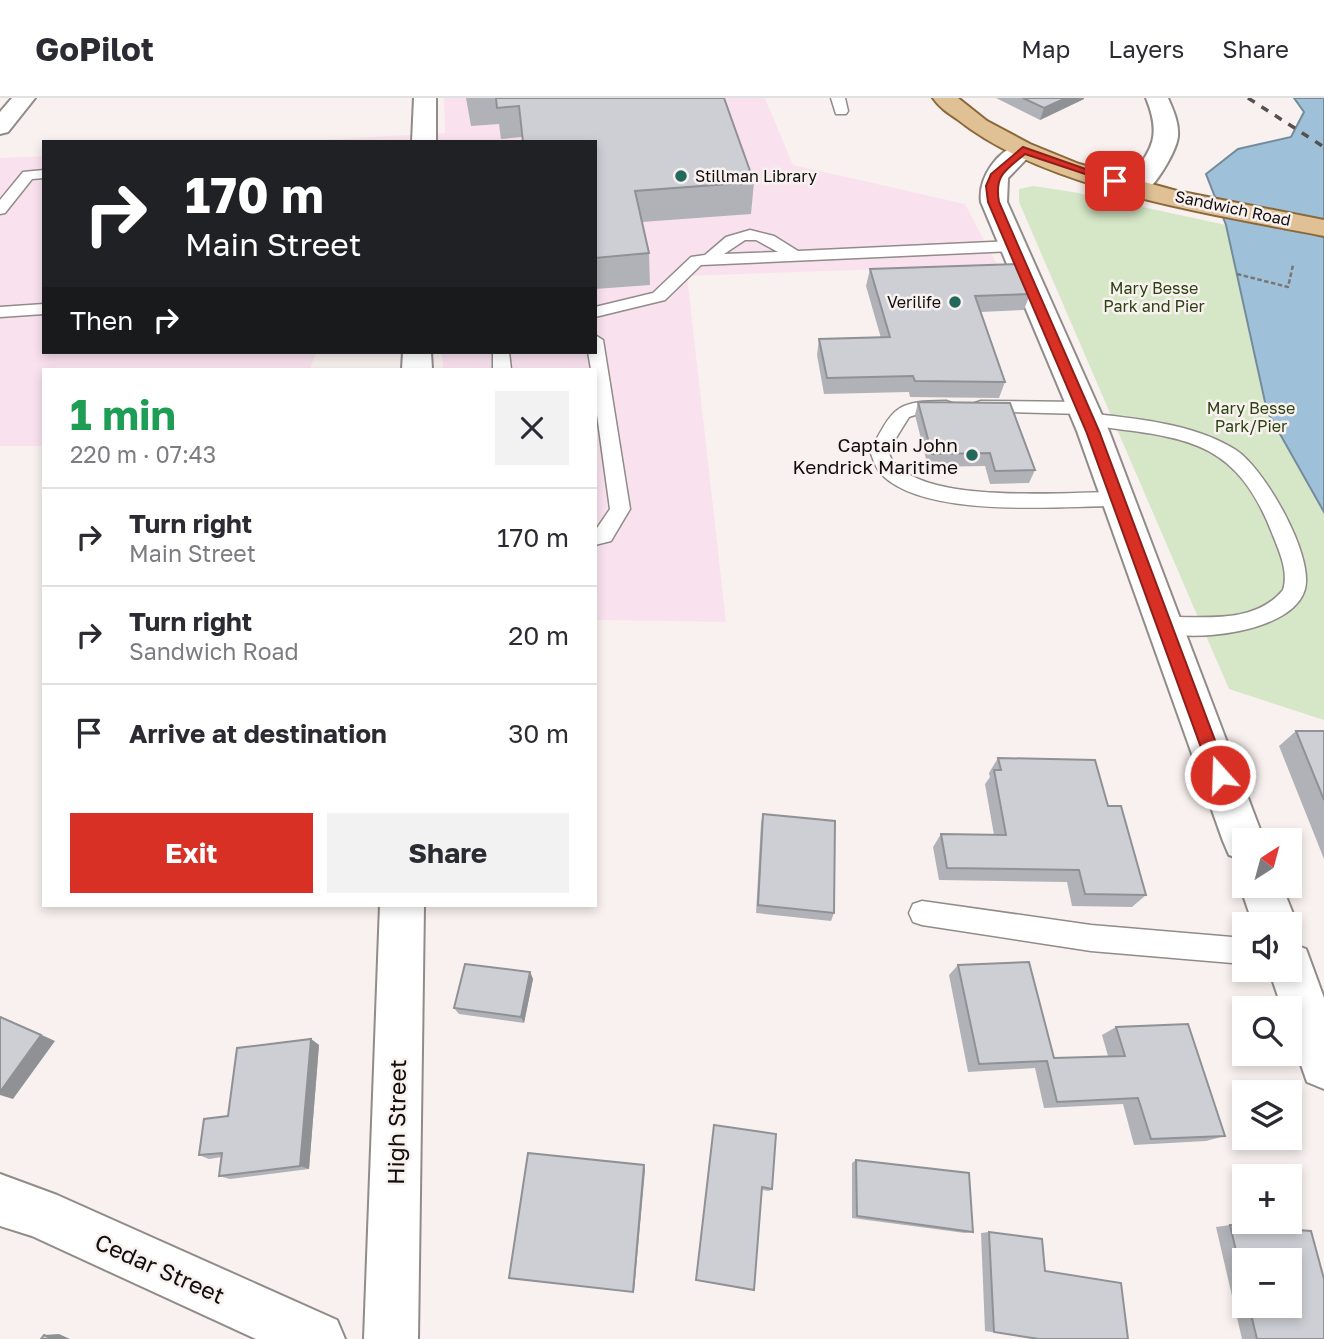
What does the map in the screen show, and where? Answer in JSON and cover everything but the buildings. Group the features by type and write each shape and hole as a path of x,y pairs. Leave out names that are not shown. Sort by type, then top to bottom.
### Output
{"main road":[{"name":"Sandwich Road","path":"944,98 988,132 1023,150 1136,187 1324,228"}],"street":[{"path":"0,127 24,98"},
{"path":"424,140 425,98"},
{"path":"1136,187 1155,163 1167,140 1165,116 1157,98"},
{"path":"1023,150 996,174 991,186 994,202 1085,414 1239,828"},
{"name":"High Street","path":"391,1339 402,907"},
{"path":"1296,982 1324,1065"},
{"name":"Cedar Street","path":"0,1200 39,1213 318,1339"}],"lane":[{"path":"0,210 28,175 42,174"},
{"path":"710,259 728,241 748,232 766,236 792,254"},
{"path":"597,312 659,297 697,260 1013,246"},
{"path":"0,312 42,309"},
{"path":"597,354 620,509 604,536 597,538"},
{"path":"1118,499 961,498 909,485 888,469 879,451 902,412 910,407 1085,414 1192,439 1230,454 1248,470 1265,496 1292,559 1296,576 1294,590 1289,600 1274,609 1234,624 1164,625"},
{"path":"922,913 1091,938 1232,950"}],"path":[{"path":"1237,274 1288,287 1293,265"}],"shaded area":[{"path":"444,98 765,98 793,165 965,204 997,265 687,276 726,622 597,620 597,368 443,368 442,354 597,354 597,140 322,140 445,133"},
{"path":"42,156 42,354 315,354 310,368 42,368 42,446 0,446 0,158"}],"green space":[{"name":"Mary Besse Park and Pier","path":"1033,186 1226,225 1238,278 1308,483 1324,512 1324,720 1229,689 1019,202 1019,189"}],"water":[{"path":"1294,98 1324,98 1324,512 1267,411 1226,225 1206,174 1238,149 1291,137 1304,112"}],"railway":[{"path":"1248,98 1324,147"}],"place":[{"name":"Stillman Library","path":"681,176"},
{"name":"Verilife","path":"955,302"},
{"name":"Captain John Kendrick Maritime","path":"972,455"}],"route":[{"path":"1115,181 1023,150 996,174 991,186 994,202 1093,431 1220,775"}],"park label":[{"name":"Mary Besse Park/Pier","path":"1251,417"}]}
